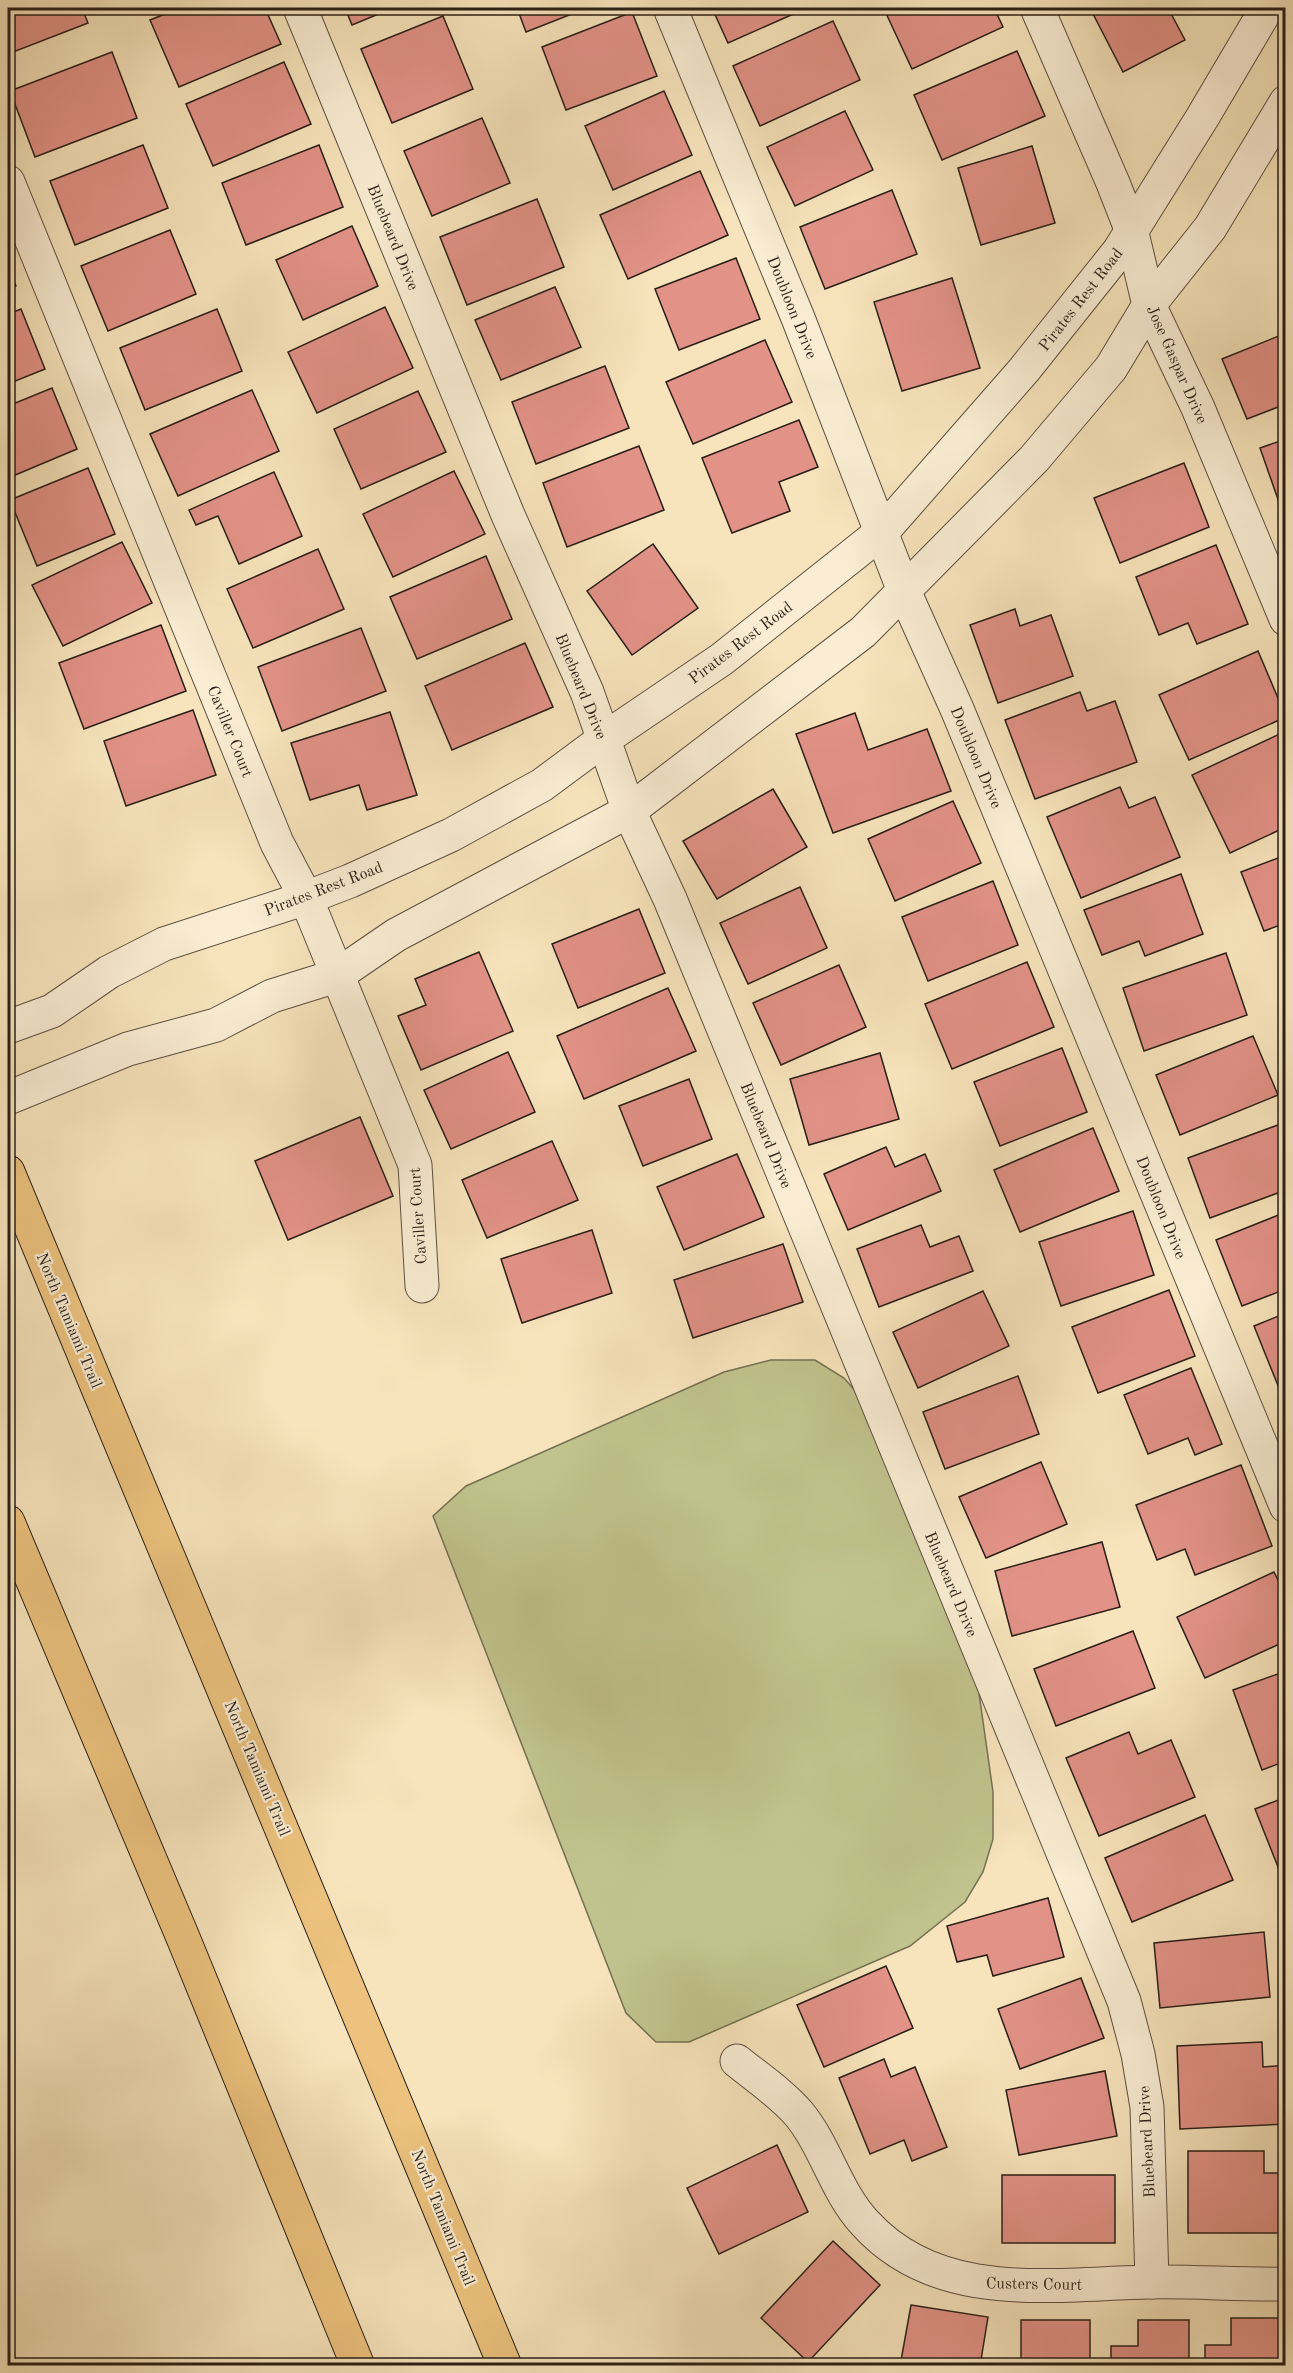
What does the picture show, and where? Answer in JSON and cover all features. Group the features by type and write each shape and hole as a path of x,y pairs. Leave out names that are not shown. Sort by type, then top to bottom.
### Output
{"main road":[{"name":"North Tamiami Trail","path":"8,1172 506,2366"},
{"path":"8,1522 184,1940 358,2366"}],"street":[{"name":"Bluebeard Drive","path":"300,8 508,515 587,692 629,811 670,899 1124,2001 1138,2054 1147,2107 1152,2282"},
{"name":"Doubloon Drive","path":"670,8 883,531 904,591 957,709 1286,1506"},
{"name":"Jose Gaspar Drive","path":"1037,8 1131,229 1149,305 1198,408 1286,619"},
{"name":"Pirates Rest Road","path":"8,1027 52,1011 109,972 164,944 306,898 452,835 542,785 604,739 722,659 883,531 1024,370 1119,251 1202,118 1272,15"},
{"path":"8,1098 128,1050 216,1025 272,996 336,976 396,935 629,811 863,632 1034,459 1110,368 1149,305 1210,228 1286,102"},
{"name":"Caviller Court","path":"8,182 277,843 306,898 415,1165 422,1286"},
{"name":"Custers Court","path":"737,2061 800,2114 852,2208 866,2224 884,2241 923,2265 988,2285 1152,2282 1286,2284"}],"green space":[{"path":"771,1360 815,1360 844,1378 866,1403 974,1658 993,1792 993,1839 983,1872 965,1902 910,1946 689,2042 656,2042 626,2013 433,1516 466,1486 724,1372"}],"building":[{"path":"8,8 82,8 88,23 8,54"},
{"path":"180,8 265,8 281,44 179,87 150,20"},
{"path":"345,8 393,8 352,25"},
{"path":"517,8 587,8 526,32"},
{"path":"712,8 807,8 728,43"},
{"path":"994,8 1003,27 912,69 884,9"},
{"path":"1090,8 1168,8 1185,40 1123,72"},
{"path":"632,12 657,76 566,110 542,47"},
{"path":"443,16 473,89 392,123 361,49"},
{"path":"833,21 860,80 760,126 733,66"},
{"path":"1017,51 1045,116 942,160 914,95"},
{"path":"112,52 137,118 35,157 10,91"},
{"path":"284,62 311,124 213,166 186,104"},
{"path":"664,91 692,155 613,190 585,126"},
{"path":"845,111 873,170 795,206 767,147"},
{"path":"482,118 510,183 432,216 404,151"},
{"path":"143,145 168,208 75,245 50,181"},
{"path":"319,145 343,207 246,245 222,183"},
{"path":"1032,146 1055,223 981,245 958,168"},
{"path":"700,171 728,235 628,279 600,215"},
{"path":"892,190 917,254 825,289 800,227"},
{"path":"537,199 564,267 467,305 440,237"},
{"path":"352,226 378,286 303,320 276,260"},
{"path":"170,230 196,294 108,331 81,266"},
{"path":"736,258 760,319 679,350 655,289"},
{"path":"8,268 16,286 8,290"},
{"path":"952,278 980,368 902,391 874,302"},
{"path":"555,287 581,347 501,380 475,320"},
{"path":"385,307 413,368 317,413 288,352"},
{"path":"21,309 45,369 8,384 8,314"},
{"path":"217,309 242,371 145,410 120,348"},
{"path":"1286,333 1286,404 1247,419 1222,359"},
{"path":"765,340 792,402 693,444 666,382"},
{"path":"605,366 629,428 536,464 512,402"},
{"path":"52,388 77,449 8,478 8,406"},
{"path":"252,390 279,451 178,496 150,434"},
{"path":"418,391 446,452 361,489 334,429"},
{"path":"799,420 818,467 779,482 790,511 732,533 702,458"},
{"path":"1286,439 1286,503 1280,505 1260,448"},
{"path":"639,446 664,510 567,547 543,483"},
{"path":"1184,463 1209,527 1120,563 1094,498"},
{"path":"88,468 115,534 37,566 10,500"},
{"path":"454,471 485,534 393,577 363,514"},
{"path":"274,472 302,536 239,564 218,516 196,525 189,510"},
{"path":"122,542 152,603 63,646 32,585"},
{"path":"653,544 698,608 632,655 587,591"},
{"path":"1216,545 1248,624 1197,644 1188,623 1159,635 1136,577"},
{"path":"318,549 344,609 253,648 227,589"},
{"path":"486,556 512,619 417,659 390,597"},
{"path":"1015,609 1020,626 1051,615 1073,676 998,703 970,625"},
{"path":"161,625 186,691 84,729 59,663"},
{"path":"361,628 386,691 282,731 258,667"},
{"path":"525,643 553,707 452,750 425,686"},
{"path":"1258,651 1286,717 1189,760 1159,695"},
{"path":"1080,692 1087,711 1115,701 1137,762 1035,799 1005,720"},
{"path":"193,710 216,775 126,806 104,741"},
{"path":"390,712 417,795 367,810 359,785 310,800 291,743"},
{"path":"855,713 868,750 927,729 951,791 833,833 796,734"},
{"path":"1286,731 1286,827 1230,853 1192,775"},
{"path":"1120,787 1129,808 1155,797 1180,857 1081,898 1047,817"},
{"path":"773,789 807,847 717,899 683,841"},
{"path":"953,801 981,863 895,901 868,839"},
{"path":"1286,855 1286,923 1264,931 1241,872"},
{"path":"1181,874 1203,934 1145,956 1139,941 1102,955 1084,910"},
{"path":"993,881 1018,945 928,981 902,917"},
{"path":"800,887 827,948 748,984 720,923"},
{"path":"639,909 665,973 578,1008 552,944"},
{"path":"479,952 513,1031 421,1070 398,1016 426,1005 415,979"},
{"path":"1226,953 1247,1015 1144,1051 1123,988"},
{"path":"1027,962 1054,1027 952,1069 925,1004"},
{"path":"839,965 866,1027 781,1065 753,1003"},
{"path":"668,988 696,1051 584,1099 557,1036"},
{"path":"1253,1036 1278,1095 1180,1135 1156,1075"},
{"path":"1062,1048 1087,1112 1000,1146 974,1082"},
{"path":"508,1052 535,1112 451,1149 424,1090"},
{"path":"880,1053 899,1119 809,1145 790,1079"},
{"path":"689,1079 712,1139 643,1166 619,1106"},
{"path":"360,1117 393,1196 288,1240 255,1161"},
{"path":"1286,1122 1286,1190 1210,1218 1188,1158"},
{"path":"1093,1128 1119,1191 1020,1232 994,1170"},
{"path":"552,1141 578,1200 487,1238 462,1180"},
{"path":"886,1147 895,1167 925,1154 941,1191 848,1230 824,1174"},
{"path":"737,1154 764,1217 684,1250 657,1187"},
{"path":"1133,1211 1154,1275 1061,1306 1039,1242"},
{"path":"1286,1212 1286,1289 1242,1306 1216,1240"},
{"path":"921,1225 930,1247 959,1236 973,1271 879,1307 857,1249"},
{"path":"592,1230 612,1293 522,1323 501,1259"},
{"path":"783,1244 803,1302 693,1338 674,1280"},
{"path":"1169,1290 1195,1356 1098,1393 1072,1327"},
{"path":"983,1291 1009,1346 918,1388 893,1332"},
{"path":"1286,1313 1286,1385 1279,1388 1254,1326"},
{"path":"1191,1368 1222,1444 1195,1455 1188,1438 1148,1454 1124,1395"},
{"path":"1018,1376 1039,1434 945,1469 923,1412"},
{"path":"1041,1462 1067,1524 986,1558 959,1497"},
{"path":"1241,1465 1272,1546 1195,1575 1185,1549 1157,1560 1136,1505"},
{"path":"1102,1542 1120,1607 1012,1636 995,1571"},
{"path":"1274,1572 1286,1596 1286,1641 1205,1678 1177,1617"},
{"path":"1133,1631 1155,1688 1056,1726 1034,1669"},
{"path":"1286,1671 1286,1761 1262,1770 1233,1690"},
{"path":"1129,1732 1138,1754 1171,1740 1195,1797 1099,1836 1066,1758"},
{"path":"1286,1797 1286,1870 1280,1872 1255,1809"},
{"path":"1205,1815 1233,1880 1132,1922 1105,1858"},
{"path":"1048,1898 1064,1957 993,1976 987,1955 957,1962 947,1926"},
{"path":"1264,1932 1270,1997 1160,2008 1154,1943"},
{"path":"886,1966 913,2028 824,2067 797,2005"},
{"path":"1081,1978 1104,2038 1020,2069 998,2009"},
{"path":"1262,2042 1263,2067 1286,2065 1286,2124 1180,2129 1177,2046"},
{"path":"884,2059 891,2077 915,2067 947,2147 912,2161 904,2140 870,2154 839,2078"},
{"path":"1105,2071 1117,2136 1019,2155 1006,2090"},
{"path":"777,2145 808,2212 719,2254 687,2188"},
{"path":"1188,2151 1264,2151 1264,2173 1286,2173 1286,2233 1188,2233"},
{"path":"1002,2175 1115,2175 1115,2243 1002,2243"},
{"path":"833,2241 880,2285 808,2362 761,2318"},
{"path":"911,2305 988,2317 980,2366 900,2366"},
{"path":"1231,2318 1283,2318 1283,2366 1205,2366 1205,2345 1231,2345"},
{"path":"1021,2320 1090,2320 1090,2366 1021,2366"},
{"path":"1138,2320 1189,2320 1189,2366 1111,2366 1111,2346 1138,2346"}]}
